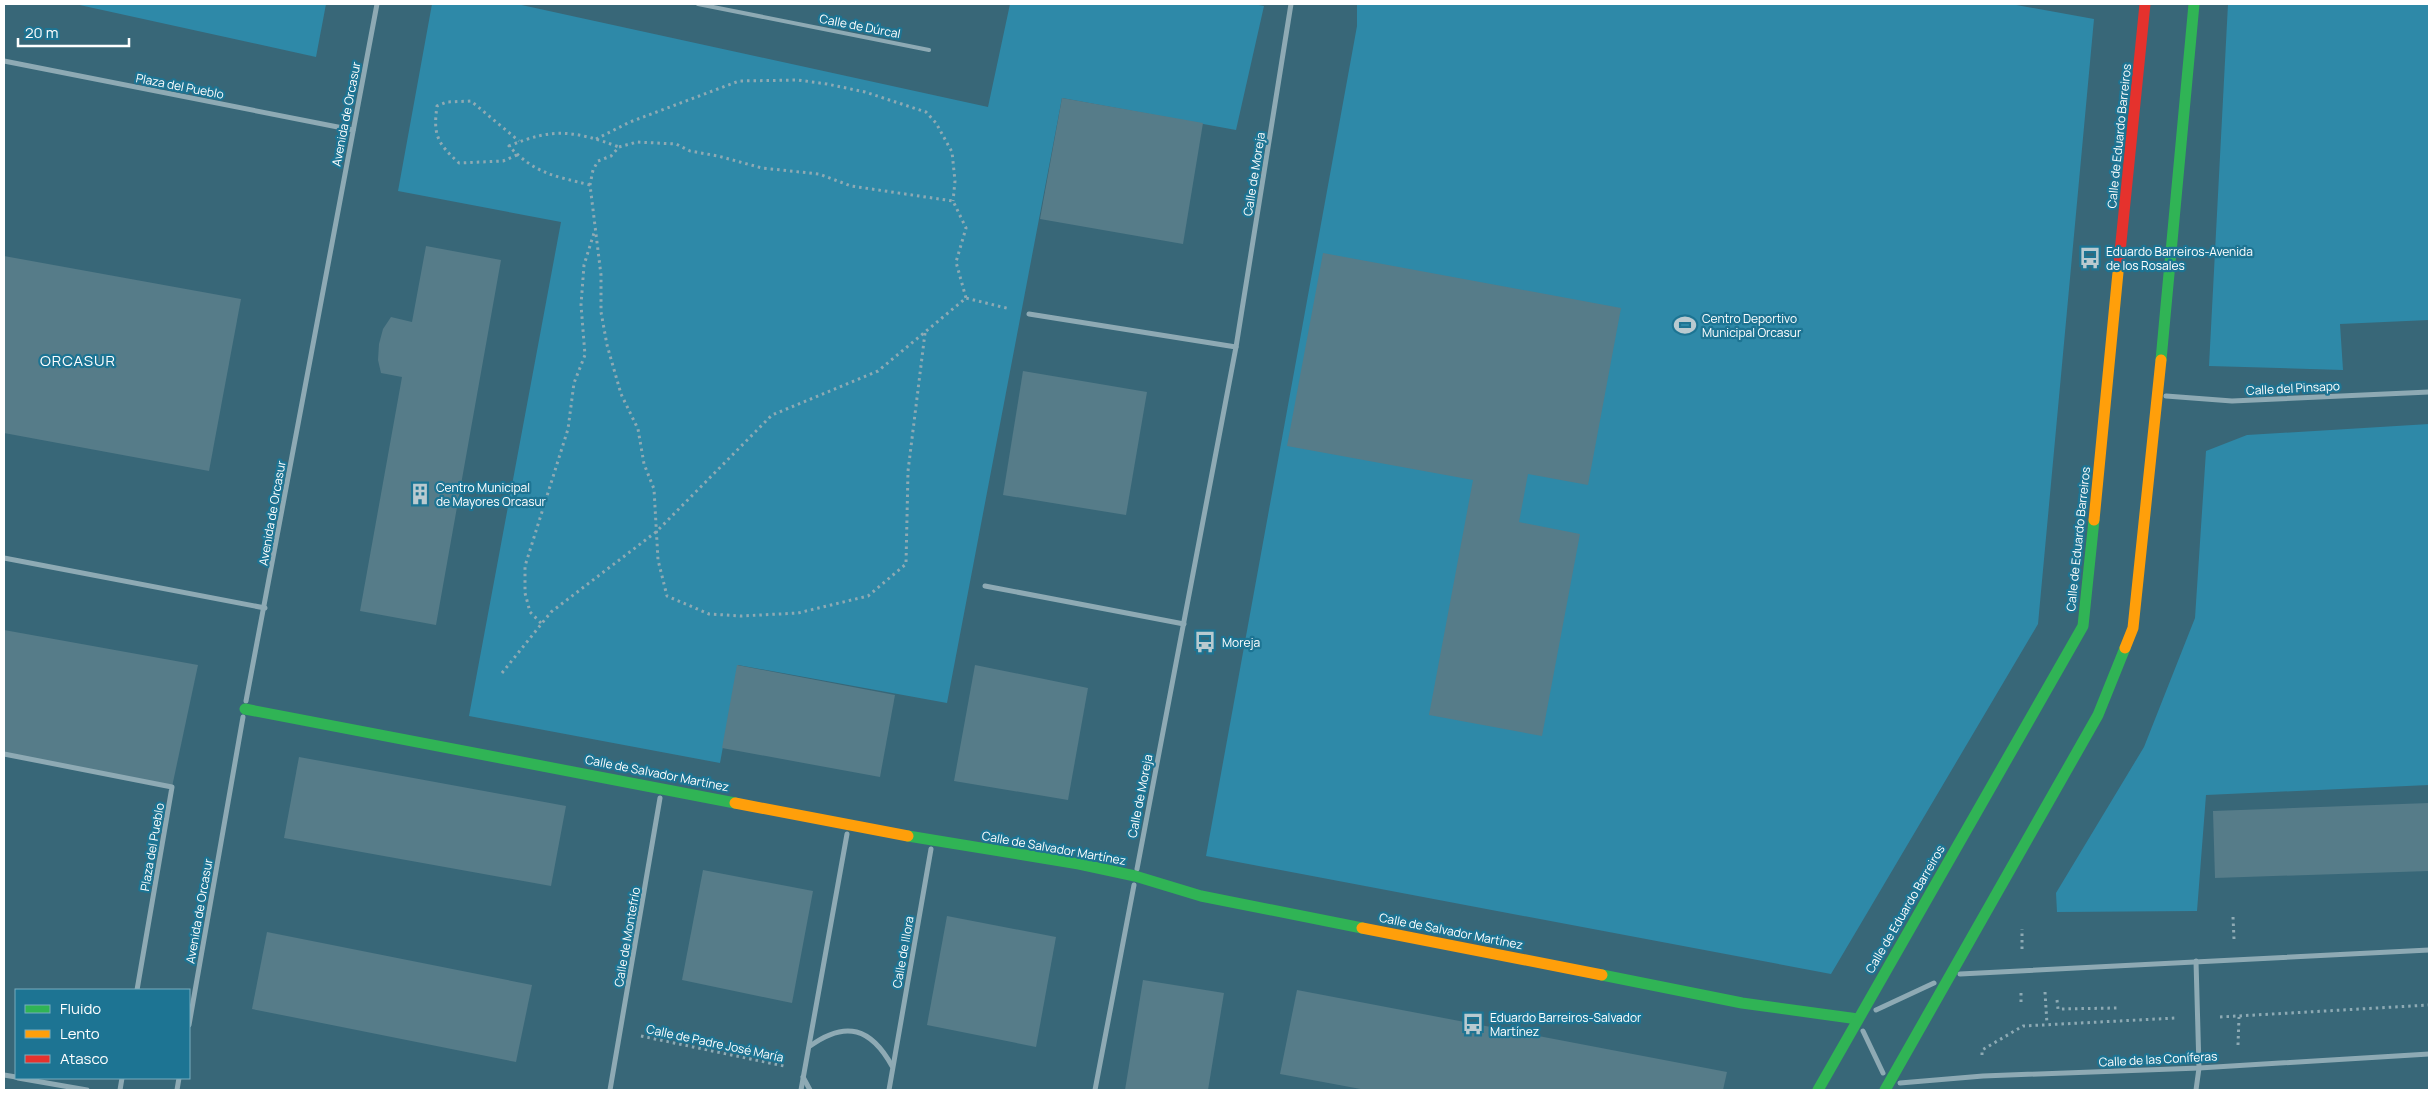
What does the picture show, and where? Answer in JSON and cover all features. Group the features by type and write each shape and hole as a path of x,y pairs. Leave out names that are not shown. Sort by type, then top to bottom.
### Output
{"street":[{"name":"Avenida de Orcasur","path":"190,1019 245,708 377,4"},
{"name":"Calle de Moreja","path":"1095,1090 1236,347 1291,4"},
{"name":"Calle de Eduardo Barreiros","path":"1818,1090 2084,626 2145,4"},
{"path":"1887,1087 2098,715 2133,628 2158,396 2194,4"},
{"name":"Plaza del Pueblo","path":"4,62 353,130"},
{"path":"1029,314 1236,347"},
{"name":"Calle del Pinsapo","path":"2158,396 2232,401 2429,392"},
{"path":"4,558 265,608"},
{"path":"985,586 1184,624"},
{"name":"Calle de Salvador Martínez","path":"245,708 933,841 1079,864 1135,876 1220,900 1742,1003 1858,1019"},
{"name":"Plaza del Pueblo","path":"4,754 172,787 137,989"},
{"name":"Calle de Montefrío","path":"610,1090 662,788"},
{"path":"801,1090 848,824"},
{"name":"Calle de Illora","path":"889,1090 933,841"},
{"path":"1887,1087 1858,1019 1952,974 2045,971 2196,961 2429,950"},
{"path":"2196,961 2199,1068 2196,1090"},
{"path":"810,1046 825,1035 852,1030 864,1034 876,1042 892,1067"},
{"name":"Calle de las Coníferas","path":"1887,1087 1983,1076 2199,1068 2429,1054"},
{"path":"803,1077 810,1090"},
{"path":"23,1079 87,1090"}],"lane":[{"name":"Calle de Dúrcal","path":"698,4 929,50"}],"path":[{"path":"596,139 630,122 739,81 798,80 827,84 865,92 926,112 936,123 952,152 955,181 953,201 966,228 956,262 966,298"},
{"path":"517,155 503,161 459,163 446,151 434,129 437,106 447,102 471,100 519,141"},
{"path":"590,185 546,174 525,163 509,146 527,138 554,133 580,133 619,148"},
{"path":"925,333 908,471 906,564 868,596 798,613 741,616 709,614 668,596 658,560 654,488 644,464 638,429 621,394 607,345 601,312 601,275 590,185 593,170 598,161 611,156 619,148 637,142 676,144 690,151 718,156 762,168 819,174 851,186 953,201"},
{"path":"541,623 530,612 525,593 525,566 568,429 574,383 585,355 582,305 584,266 595,232"},
{"path":"966,298 1029,314"},
{"path":"502,673 551,612 656,532 772,415 878,370 966,298"},
{"path":"2045,971 2047,1024"},
{"path":"2057,1000 2058,1010 2118,1008"},
{"name":"Calle de Padre José María","path":"621,1032 805,1071"}],"shaded area":[{"path":"75,4 326,4 316,57"},
{"path":"432,4 517,4 988,107 1010,4 1253,4 1264,6 1236,130 1062,98 947,703 738,665 720,763 469,716 561,222 398,191"},
{"name":"Centro Deportivo Municipal Orcasur","path":"1357,4 2011,4 2094,19 2038,624 1831,974 1206,856 1357,26"},
{"path":"2228,4 2429,4 2429,320 2340,324 2343,370 2209,366"},
{"path":"2429,424 2429,785 2206,795 2197,911 2057,912 2056,893 2144,747 2195,618 2206,451 2247,435"}],"building":[{"path":"1062,98 1203,123 1183,244 1040,219"},
{"name":"Centro Municipal de Mayores Orcasur","path":"426,246 501,260 436,625 360,611 402,377 381,373 378,360 379,344 383,329 391,317 412,322"},
{"path":"1323,253 1621,308 1588,485 1528,474 1519,522 1580,534 1542,736 1429,715 1473,480 1287,446"},
{"path":"4,256 241,299 209,471 4,433"},
{"path":"1023,371 1147,392 1126,515 1003,495"},
{"path":"4,630 198,665 172,787 4,754"},
{"path":"737,665 895,695 880,777 722,748"},
{"path":"975,665 1088,688 1068,800 954,781"},
{"path":"299,757 566,806 551,886 284,838"},
{"path":"2429,803 2429,871 2215,878 2213,811"},
{"path":"703,870 813,891 792,1003 682,980"},
{"path":"947,916 1056,937 1036,1047 927,1025"},
{"path":"267,932 532,985 516,1062 252,1009"},
{"path":"1143,980 1224,993 1208,1090 1125,1090"},
{"path":"1297,990 1727,1072 1723,1090 1366,1090 1280,1074"}],"traffic: fast":[{"path":"2161,360 2194,4"},
{"path":"1818,1090 2083,626 2094,520"},
{"path":"1885,1090 2098,715 2125,648"},
{"path":"245,709 735,803"},
{"path":"908,836 1079,864 1135,876 1201,896 1362,928"},
{"path":"1602,975 1742,1003 1858,1019"}],"traffic: slow":[{"path":"2094,520 2119,262"},
{"path":"2125,648 2133,628 2161,360"},
{"path":"735,803 908,836"},
{"path":"1362,928 1602,975"}],"traffic: jam":[{"path":"2119,262 2145,4"}],"place":[{"name":"Eduardo Barreiros-Avenida de los Rosales","path":"2090,258"},
{"name":"Centro Deportivo Municipal Orcasur","path":"1685,325"},
{"name":"Centro Municipal de Mayores Orcasur","path":"420,494"},
{"name":"Moreja","path":"1205,642"},
{"name":"Eduardo Barreiros-Salvador Martínez","path":"1473,1024"}],"district":[{"name":"ORCASUR","path":"78,360"}]}
